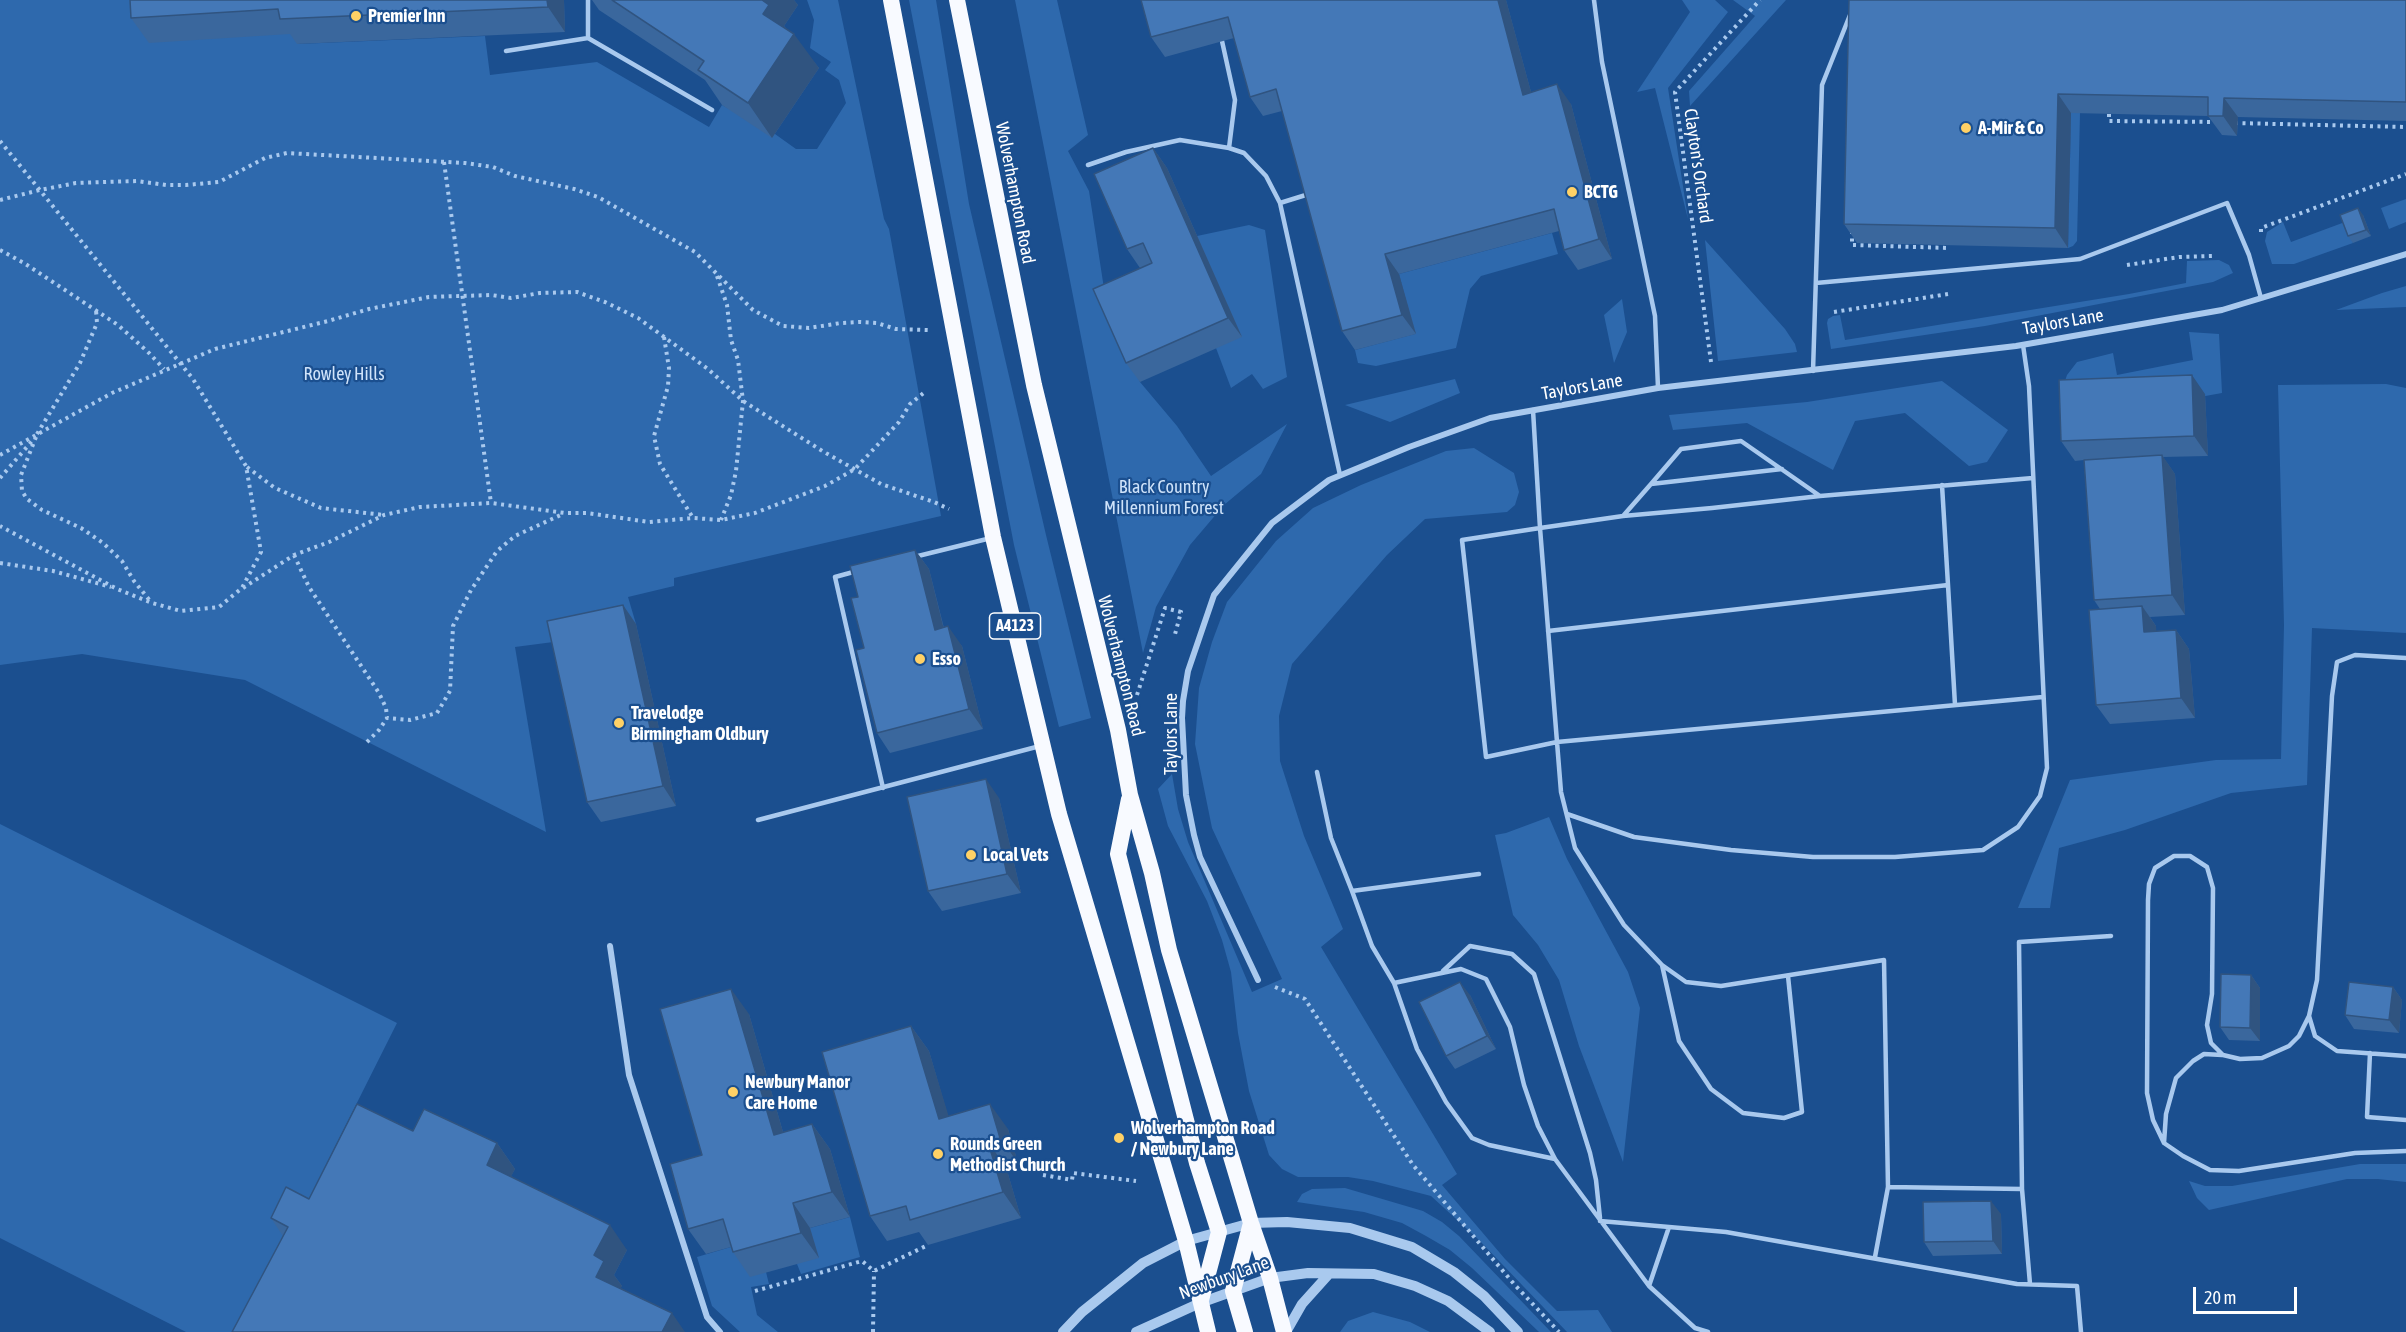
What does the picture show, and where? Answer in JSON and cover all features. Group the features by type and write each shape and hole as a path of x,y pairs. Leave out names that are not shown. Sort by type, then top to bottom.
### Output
{"highway":[{"name":"A4123","path":"891,0 993,537 1062,823 1186,1241 1208,1332"},
{"name":"Wolverhampton Road","path":"957,0 1034,385 1118,730 1130,795 1152,873 1169,950 1285,1332"},
{"path":"1130,795 1118,854 1197,1163 1219,1232 1200,1303"},
{"path":"1245,1332 1233,1291 1251,1223"}],"street":[{"name":"Taylors Lane","path":"1258,980 1200,857 1194,835 1186,795 1182,718 1188,671 1214,595 1272,523 1329,480 1409,447 1490,418 1658,388 2023,345 2222,310 2406,254"},
{"path":"610,946 629,1075 707,1317 720,1332"},
{"path":"1063,1332 1082,1312 1143,1263 1186,1241 1251,1223 1304,1222 1350,1228 1412,1247 1454,1272 1484,1296 1518,1332"},
{"name":"Newbury Lane","path":"1136,1332 1200,1303 1284,1274 1374,1274 1415,1286 1448,1301 1490,1332"},
{"path":"1285,1332 1302,1305 1329,1274"}],"lane":[{"path":"588,0 588,38"},
{"path":"1594,0 1602,62 1655,316 1658,388"},
{"path":"1813,371 1822,85 1850,15 1850,8"},
{"path":"506,51 588,38 712,110"},
{"path":"1222,41 1234,100 1229,148"},
{"path":"1088,165 1126,152 1180,140 1229,148 1244,153 1266,176 1280,203 1340,475"},
{"path":"1280,203 1313,193"},
{"path":"1816,283 2080,259 2227,202 2249,255 2261,298"},
{"path":"1567,814 1634,837 1743,851 1813,857 1895,857 1983,850 2018,827 2040,796 2047,768 2029,386 2023,345"},
{"path":"1533,410 1561,792 1575,848 1624,925 1662,965 1686,982 1721,987 1884,960 1888,1187 1875,1257"},
{"path":"1623,516 1681,449 1741,441 1820,496"},
{"path":"1651,484 1782,469"},
{"path":"2033,478 1623,516 1462,540 1486,757 1557,742 2043,697"},
{"path":"1942,485 1955,705"},
{"path":"902,560 993,537"},
{"path":"868,568 835,577 883,788"},
{"path":"1548,631 1948,585"},
{"path":"2164,1143 2166,1114 2176,1078 2193,1061 2204,1054 2240,1059 2262,1058 2289,1046 2299,1036 2309,1016 2317,980 2332,696 2337,662 2355,655 2406,658"},
{"path":"758,820 1043,745"},
{"path":"1317,772 1331,838 1372,946 1394,983 1417,1049 1446,1102 1472,1138 1489,1145 1555,1159"},
{"path":"2223,1055 2211,1043 2207,1025 2212,994 2213,888 2207,867 2190,856 2174,856 2156,868 2149,884 2148,900 2147,1093 2153,1119 2164,1143 2210,1170 2239,1171 2355,1153 2406,1151"},
{"path":"1352,891 1479,874"},
{"path":"2030,1284 2022,1189 2019,942 2111,936"},
{"path":"1442,973 1470,946 1512,954 1534,974 1590,1153 1596,1180 1600,1221"},
{"path":"1662,965 1679,1041 1711,1089 1743,1113 1784,1118 1803,1112 1788,976"},
{"path":"1394,983 1461,969 1486,979 1510,1027 1524,1085 1538,1126 1555,1159 1649,1286 1695,1328 1708,1332"},
{"path":"2309,1016 2315,1036 2337,1052 2406,1056"},
{"path":"2370,1053 2367,1117 2406,1120"},
{"path":"1888,1187 2022,1189"},
{"path":"1600,1221 1726,1232 2030,1284 2077,1286 2081,1332"},
{"path":"1649,1286 1669,1227"}],"path":[{"name":"Clayton's Orchard","path":"1712,368 1675,92 1760,0"},
{"path":"2109,114 2109,121 2406,127"},
{"path":"0,141 193,379 246,466 261,552 242,588"},
{"path":"0,200 76,183 137,180 166,185 219,182 265,158 287,153 493,167 515,176 574,189 598,198 695,252 753,310 783,326 808,328 861,322 877,323 896,329 930,330"},
{"path":"444,162 490,503"},
{"path":"2261,235 2261,228 2406,174"},
{"path":"1852,225 1852,245 1956,248"},
{"path":"0,250 96,309 149,353 164,369"},
{"path":"717,275 727,305 731,340 738,360 743,401 736,471 731,495 721,520"},
{"path":"0,455 36,437 82,408 164,369 215,349 369,309 429,297 491,295 510,298 540,293 577,292 638,318 708,369 743,401 855,470 881,484 949,509"},
{"path":"96,309 97,323 80,363 36,437 21,475 22,491 27,500 42,510 81,528 103,543 122,561 134,581 152,603"},
{"path":"664,337 669,368 668,386 654,436 660,464 693,518"},
{"path":"0,563 53,571 117,589 152,603 181,611 219,607 242,588 294,555 329,542 384,515 420,507 490,503 649,522 693,518 721,520 765,509 825,486 855,470 899,422 910,404 926,391"},
{"path":"0,478 36,437"},
{"path":"246,466 275,488 321,508 384,515"},
{"path":"387,718 410,720 437,713 450,691 453,626 471,590 497,551 515,536 565,513"},
{"path":"0,526 117,589"},
{"path":"294,555 309,587 379,693 386,708 387,718 379,730 366,742"},
{"path":"1137,696 1165,608 1180,612 1173,642"},
{"path":"1258,980 1305,999 1413,1164 1514,1284 1559,1332"},
{"path":"1043,1175 1072,1180 1073,1173 1136,1181"},
{"path":"874,1271 928,1245"},
{"path":"755,1291 862,1262 874,1271"},
{"path":"873,1332 874,1271"}],"green space":[{"name":"Rowley Hills","path":"0,0 146,0 296,34 298,44 485,36 490,75 597,62 709,127 722,105 775,134 796,149 817,149 846,103 839,80 825,70 831,62 810,48 814,20 807,0 838,0 884,219 889,229 941,516 674,578 674,586 628,597 636,624 561,641 515,647 546,832 245,680 82,654 0,665"},
{"path":"909,0 936,0 969,204 1091,718 1059,727 1014,545"},
{"name":"Black Country Millennium Forest","path":"1015,0 1057,0 1088,135 1068,151 1089,191 1107,308 1140,382 1177,426 1211,476 1287,424 1261,474 1224,505 1190,545 1156,607 1143,653"},
{"path":"1682,0 1715,0 1728,12 1668,88 1688,219 1655,88 1637,92 1690,12"},
{"path":"1733,0 1786,0 1690,106 1689,91 1755,16"},
{"path":"2071,113 2080,113 2077,241 2068,248"},
{"path":"2406,199 2406,222 2389,229 2381,208"},
{"path":"2283,222 2291,242 2345,222 2353,243 2294,264 2272,264 2265,241 2267,232"},
{"path":"1249,225 1265,230 1287,377 1263,389 1252,374 1231,388 1216,348 1197,236"},
{"path":"1552,233 1558,254 1481,276 1470,289 1456,348 1376,366 1358,363 1355,350 1415,334 1399,274"},
{"path":"1705,240 1785,329 1795,344 1797,352 1718,361"},
{"path":"2219,260 2229,265 2233,273 2213,282 1985,326 1831,349 1827,323 1828,319 1833,316 1840,315 1845,340 2186,283 2187,261"},
{"path":"2406,286 2406,307 2336,310 2382,293"},
{"path":"1622,299 1627,332 1614,363 1604,315"},
{"path":"2189,332 2219,334 2222,393 2061,422 2059,401 2067,375 2077,362 2113,353 2117,375 2193,360"},
{"path":"1455,379 1460,393 1390,422 1345,405"},
{"path":"1942,381 2008,430 1987,462 1969,466 1905,413 1855,421 1833,470 1747,423 1673,430 1669,415 1807,402"},
{"path":"2386,384 2406,388 2406,633 2312,628 2307,785 2231,793 2125,830 2059,848 2050,908 2018,908 2070,780 2216,760 2281,759 2284,625 2278,385"},
{"path":"1474,448 1514,473 1519,492 1515,505 1507,512 1425,519 1387,555 1292,664 1279,716 1280,761 1304,836 1343,929 1321,947 1457,1174 1442,1185 1505,1259 1557,1311 1598,1310 1612,1332 1567,1332 1479,1240 1431,1196 1348,1177 1298,1177 1282,1169 1269,1155 1249,1091 1238,1033 1231,972 1222,940 1207,901 1168,826 1158,789 1172,774 1178,809 1188,842 1252,992 1282,979 1212,828 1195,744 1199,688 1212,642 1227,602 1276,541 1313,508 1361,485 1446,451"},
{"path":"1549,817 1567,859 1628,972 1640,1008 1623,1162 1579,1046 1559,980 1538,945 1513,915 1495,835"},
{"path":"0,824 397,1023 242,1332 186,1332 0,1238"},
{"path":"2360,1164 2406,1164 2406,1182 2347,1179 2209,1210 2197,1198 2189,1181 2205,1186 2232,1186"},
{"path":"1345,1188 1423,1211 1442,1222 1459,1236 1551,1332 1539,1332 1450,1250 1402,1223 1364,1212 1297,1202 1302,1194 1312,1189"},
{"path":"850,1217 860,1257 801,1274 797,1264 810,1228"},
{"path":"741,1244 766,1272 769,1284 751,1287 757,1315 778,1332 740,1332 712,1306 697,1257"},
{"path":"1373,1312 1410,1322 1430,1332 1340,1332 1348,1321"}],"building":[{"path":"130,0 547,0 548,7 280,19 278,9 131,18"},
{"path":"612,0 762,0 769,5 763,14 794,34 748,103 698,70 704,61"},
{"path":"1141,0 1498,0 1523,95 1557,84 1599,239 1564,250 1554,209 1385,254 1402,315 1342,331 1276,89 1250,97 1228,17 1151,37"},
{"name":"A-Mir & Co","path":"1849,0 2406,0 2406,102 2224,98 2223,116 2208,116 2208,97 2058,94 2055,228 1844,224"},
{"path":"1153,148 1228,318 1126,363 1093,289 1152,263 1143,243 1127,249 1094,174"},
{"path":"2358,208 2366,230 2348,236 2340,215"},
{"path":"2192,375 2194,436 2061,441 2059,380"},
{"path":"2162,455 2172,595 2094,600 2084,460"},
{"name":"Esso","path":"915,550 935,630 948,626 969,709 877,733 856,650 864,648 851,598 858,597 850,566"},
{"name":"Travelodge Birmingham Oldbury","path":"623,605 663,786 587,802 547,621"},
{"path":"2142,606 2144,632 2176,630 2181,698 2096,705 2089,610"},
{"name":"Local Vets","path":"986,779 1007,874 928,891 907,797"},
{"path":"2221,974 2251,975 2250,1028 2220,1027"},
{"path":"1460,982 1487,1036 1446,1056 1419,1002"},
{"path":"2349,982 2393,987 2389,1020 2345,1015"},
{"name":"Newbury Manor Care Home","path":"731,989 774,1135 812,1124 832,1192 793,1203 801,1233 733,1252 723,1219 688,1229 670,1164 702,1155 660,1009"},
{"name":"Rounds Green Methodist Church","path":"911,1026 939,1119 990,1104 1000,1138 988,1142 1003,1192 910,1220 906,1206 870,1216 822,1052"},
{"path":"357,1104 413,1131 424,1109 497,1143 487,1165 610,1225 594,1255 604,1261 596,1277 672,1313 662,1332 232,1332 288,1227 271,1218 286,1187 309,1199"},
{"path":"1991,1201 1993,1241 1924,1242 1923,1202"}],"place":[{"name":"Premier Inn","path":"356,16"},
{"name":"A-Mir & Co","path":"1966,128"},
{"name":"BCTG","path":"1572,192"},
{"name":"Esso","path":"920,659"},
{"name":"Travelodge Birmingham Oldbury","path":"619,723"},
{"name":"Local Vets","path":"971,855"},
{"name":"Newbury Manor Care Home","path":"733,1092"},
{"name":"Wolverhampton Road / Newbury Lane","path":"1119,1138"},
{"name":"Rounds Green Methodist Church","path":"938,1154"}]}
